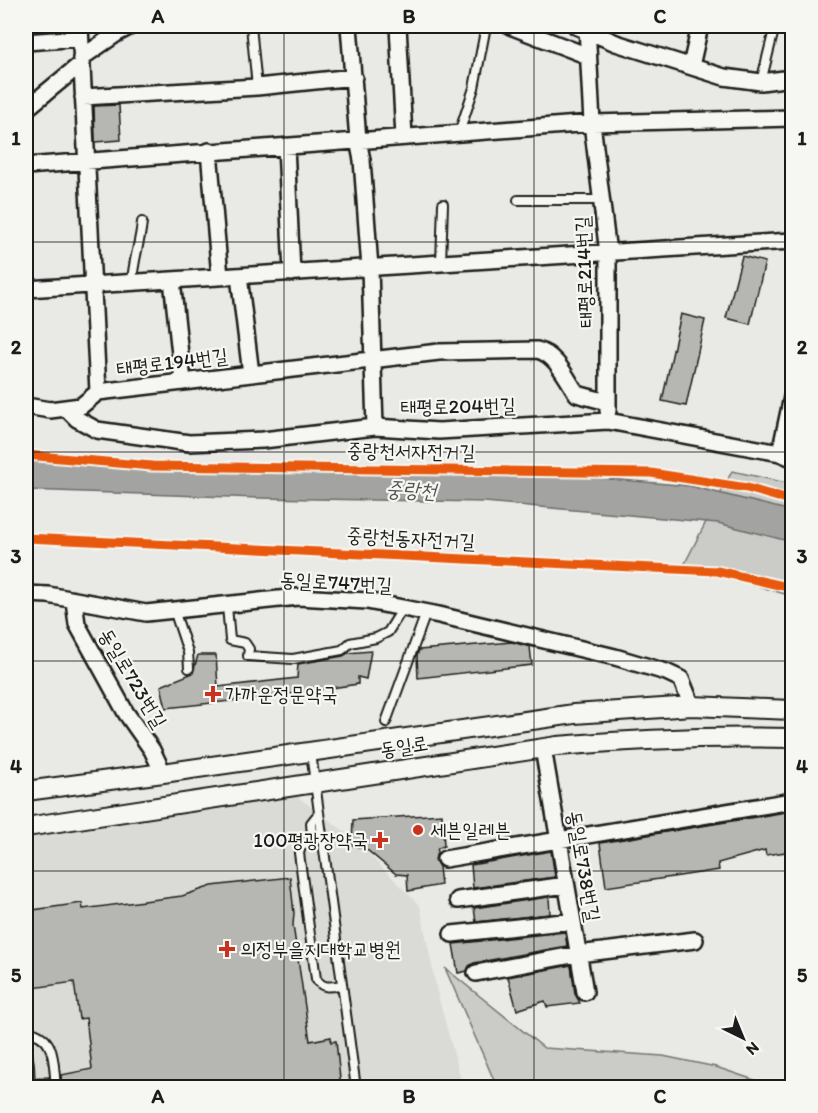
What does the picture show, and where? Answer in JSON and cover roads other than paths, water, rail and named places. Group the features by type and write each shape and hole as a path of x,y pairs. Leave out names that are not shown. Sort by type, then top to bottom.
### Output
{"street":[{"path":"26,109 82,60 116,34 131,26"},
{"name":"태평로204번길","path":"349,26 370,268 375,427 439,431 608,421 786,456"},
{"path":"398,26 404,137"},
{"path":"510,26 588,56"},
{"path":"691,66 700,26"},
{"name":"태평로214번길","path":"584,27 588,56 591,123 608,253 608,421"},
{"name":"태평로214번길","path":"584,27 627,46 724,77 761,81 792,78"},
{"path":"26,42 80,32"},
{"name":"태평로194번길","path":"80,32 98,392 374,360"},
{"path":"83,97 257,87 354,77"},
{"path":"26,166 591,123 792,118"},
{"path":"286,146 292,273"},
{"path":"208,151 220,277"},
{"path":"26,289 792,241"},
{"path":"239,276 251,374"},
{"path":"172,280 183,382"},
{"path":"374,360 439,352 537,350 546,352 552,357 577,394 608,402"},
{"path":"26,406 50,410 81,406 98,392"},
{"path":"786,456 792,397"},
{"path":"66,408 77,419 97,430 189,443 263,440 375,427"},
{"name":"동일로747번길","path":"26,594 48,595 146,613 298,597 367,601 404,607 615,657 666,672 681,679 692,706"},
{"name":"동일로723번길","path":"74,601 77,624 126,712 152,750 163,773"},
{"name":"동일로","path":"26,791 574,714 692,706 792,710"},
{"name":"동일로","path":"26,827 543,748 626,740 706,736 792,738"},
{"name":"동일로738번길","path":"543,748 585,992"},
{"path":"445,859 792,801"},
{"path":"458,900 566,885"},
{"path":"452,934 572,921"},
{"path":"476,973 578,954 695,940"}],"lane":[{"path":"251,26 257,87"},
{"path":"459,133 474,88 486,26"},
{"path":"761,81 775,26"},
{"path":"518,200 602,200"},
{"path":"441,263 443,204"},
{"path":"132,283 133,260 140,245 142,222"},
{"path":"26,397 26,406"},
{"path":"227,606 230,640 245,643 249,650 248,656 293,659 342,650 350,643 382,635 388,632 396,622 404,607"},
{"path":"174,610 188,652 189,668"},
{"path":"386,722 426,613"},
{"path":"310,752 356,1088"},
{"path":"319,813 311,823 312,836 298,853 316,979 321,986 342,985"},
{"path":"26,1031 40,1035 49,1044 56,1088"},
{"path":"26,1046 30,1065 30,1088"}],"water":[{"name":"중랑천","path":"26,457 257,465 483,468 690,486 792,511 792,542 718,523 485,502 259,498 26,490"}],"place":[{"name":"가까운정문약국","path":"213,694"},
{"name":"세븐일레븐","path":"418,830"},
{"name":"100평광장약국","path":"380,840"},
{"name":"의정부을지대학교병원","path":"227,949"}]}
